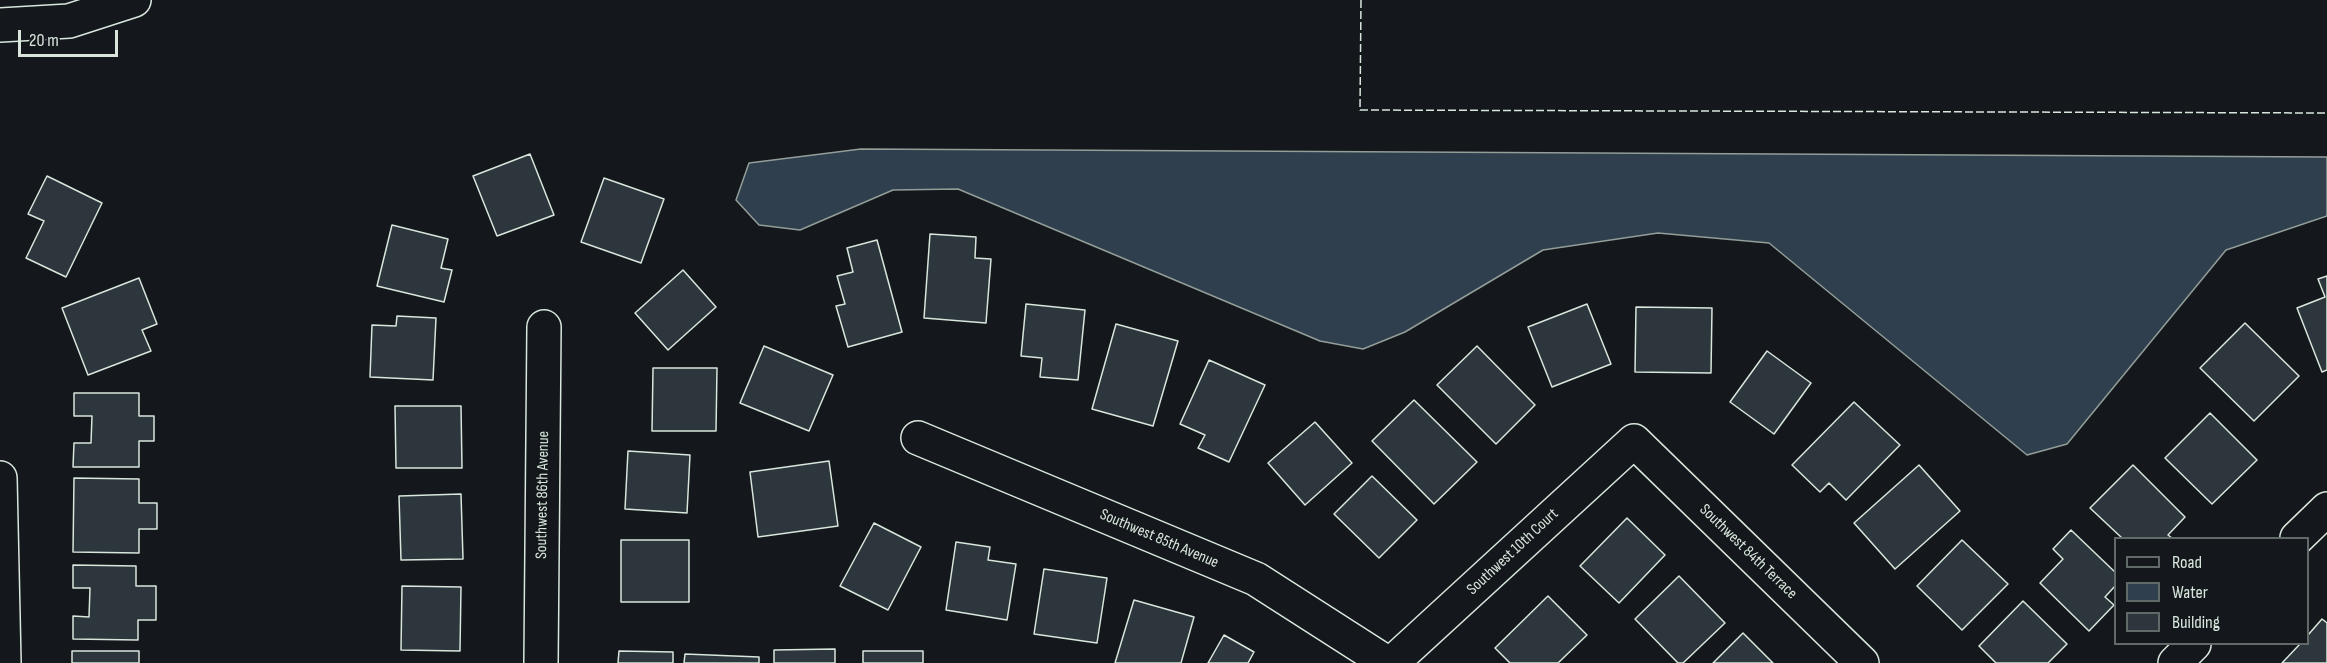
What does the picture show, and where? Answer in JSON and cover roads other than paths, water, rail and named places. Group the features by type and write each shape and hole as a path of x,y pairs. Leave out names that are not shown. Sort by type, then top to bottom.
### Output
{"street":[{"path":"0,26 69,21 134,0"},
{"name":"Southwest 86th Avenue","path":"541,663 544,327"},
{"name":"Southwest 85th Avenue","path":"918,438 1256,579 1387,663"},
{"name":"Southwest 10th Court","path":"1392,663 1634,441"},
{"name":"Southwest 84th Terrace","path":"1634,441 1863,663"},
{"path":"0,478 4,663"},
{"path":"2298,537 2327,508"},
{"path":"2175,663 2193,645"}],"water":[{"path":"861,149 2327,157 2327,216 2226,250 2067,444 2027,455 1769,243 1658,233 1543,250 1405,332 1363,349 1320,341 958,189 893,190 800,230 759,225 736,200 749,163"}]}
